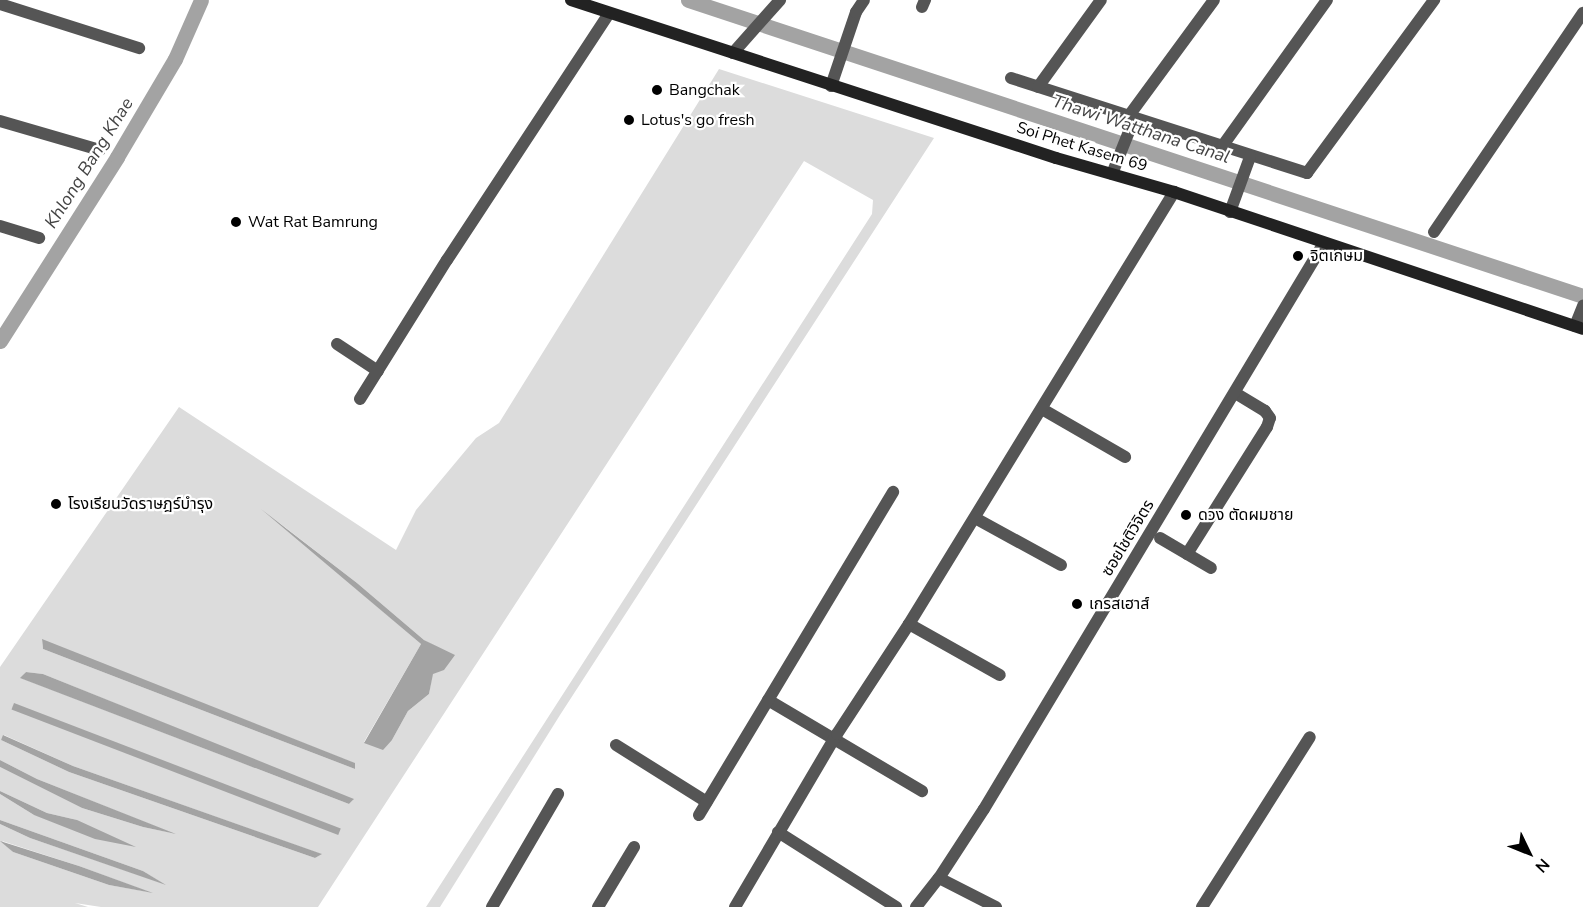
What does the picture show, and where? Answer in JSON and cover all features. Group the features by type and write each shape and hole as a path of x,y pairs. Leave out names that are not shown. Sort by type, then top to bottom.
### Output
{"main road":[{"name":"Soi Phet Kasem 69","path":"571,0 831,86 1114,168 1174,192 1232,206 1324,243 1579,328"}],"street":[{"path":"733,54 780,0"},
{"path":"831,86 856,12 864,0"},
{"path":"1038,87 1101,0"},
{"path":"1114,168 1129,131 1131,118 1214,0"},
{"path":"1221,148 1327,0"},
{"path":"1011,78 1221,148 1307,173 1434,0"},
{"path":"0,4 138,48"},
{"path":"360,399 447,260 609,13"},
{"path":"1434,232 1583,13"},
{"path":"0,121 100,150"},
{"path":"1232,206 1250,157"},
{"path":"735,907 835,738 975,518 1174,192"},
{"path":"0,226 39,238"},
{"name":"ซอยโชติวิจิตร","path":"916,907 939,878 984,809 1324,243"},
{"path":"1579,328 1582,310"},
{"path":"337,344 378,370"},
{"path":"1187,554 1267,427 1270,418 1265,411 1234,393"},
{"path":"1042,409 1125,457"},
{"path":"699,815 893,492"},
{"path":"975,518 1061,565"},
{"path":"1160,538 1211,568"},
{"path":"909,624 1000,675"},
{"path":"768,700 922,790"},
{"path":"1202,907 1310,737"},
{"path":"616,745 707,801"},
{"path":"492,907 558,794"},
{"path":"778,832 896,907"},
{"path":"598,907 633,846"},
{"path":"939,878 996,907"}],"shaded area":[{"path":"719,69 934,138 560,715 440,907 426,907 872,214 873,200 804,161 318,907 101,907 75,903 88,907 0,907 0,824 30,838 162,883 143,871 0,820 0,794 34,815 77,820 47,813 0,791 0,767 82,808 143,827 172,833 37,779 0,760 0,667 179,407 396,550 416,510 476,438 499,423","holes":["277,521 357,583 424,640 437,647 429,694 408,711 392,740 364,742 421,644","42,640 354,763 355,769 43,649","26,672 43,674 353,800 349,804 21,678","4,735 73,766 321,854 315,858 69,772 1,740","2,841 149,892 109,885 13,852"]},
{"path":"261,509 357,583 424,640 455,655 444,670 433,674 429,694 408,711 392,740 383,750 364,743 421,644"},
{"path":"42,639 355,763 355,769 43,649"},
{"path":"26,672 43,674 354,799 349,804 20,678"},
{"path":"14,703 341,828 338,835 11,710"},
{"path":"3,735 73,766 322,854 315,858 69,772 1,740"},
{"path":"0,760 37,779 176,834 143,827 82,808 0,767"},
{"path":"0,791 47,813 77,820 136,847 95,839 34,815 0,794"},
{"path":"0,820 143,871 166,885 30,838 0,824"},
{"path":"0,841 153,893 109,885 13,852"}],"waterway":[{"name":"Khlong Bang Khae","path":"0,341 117,157 175,59 201,0"},
{"name":"Thawi Watthana Canal","path":"688,0 1583,296"}],"place":[{"name":"Bangchak","path":"657,90"},
{"name":"Lotus's go fresh","path":"629,120"},
{"name":"Wat Rat Bamrung","path":"236,222"},
{"name":"จิตเกษม","path":"1298,256"},
{"name":"โรงเรียนวัดราษฎร์บำรุง","path":"56,504"},
{"name":"ดวง ตัดผมชาย","path":"1186,515"},
{"name":"เกรสเฮาส์","path":"1077,604"}]}
